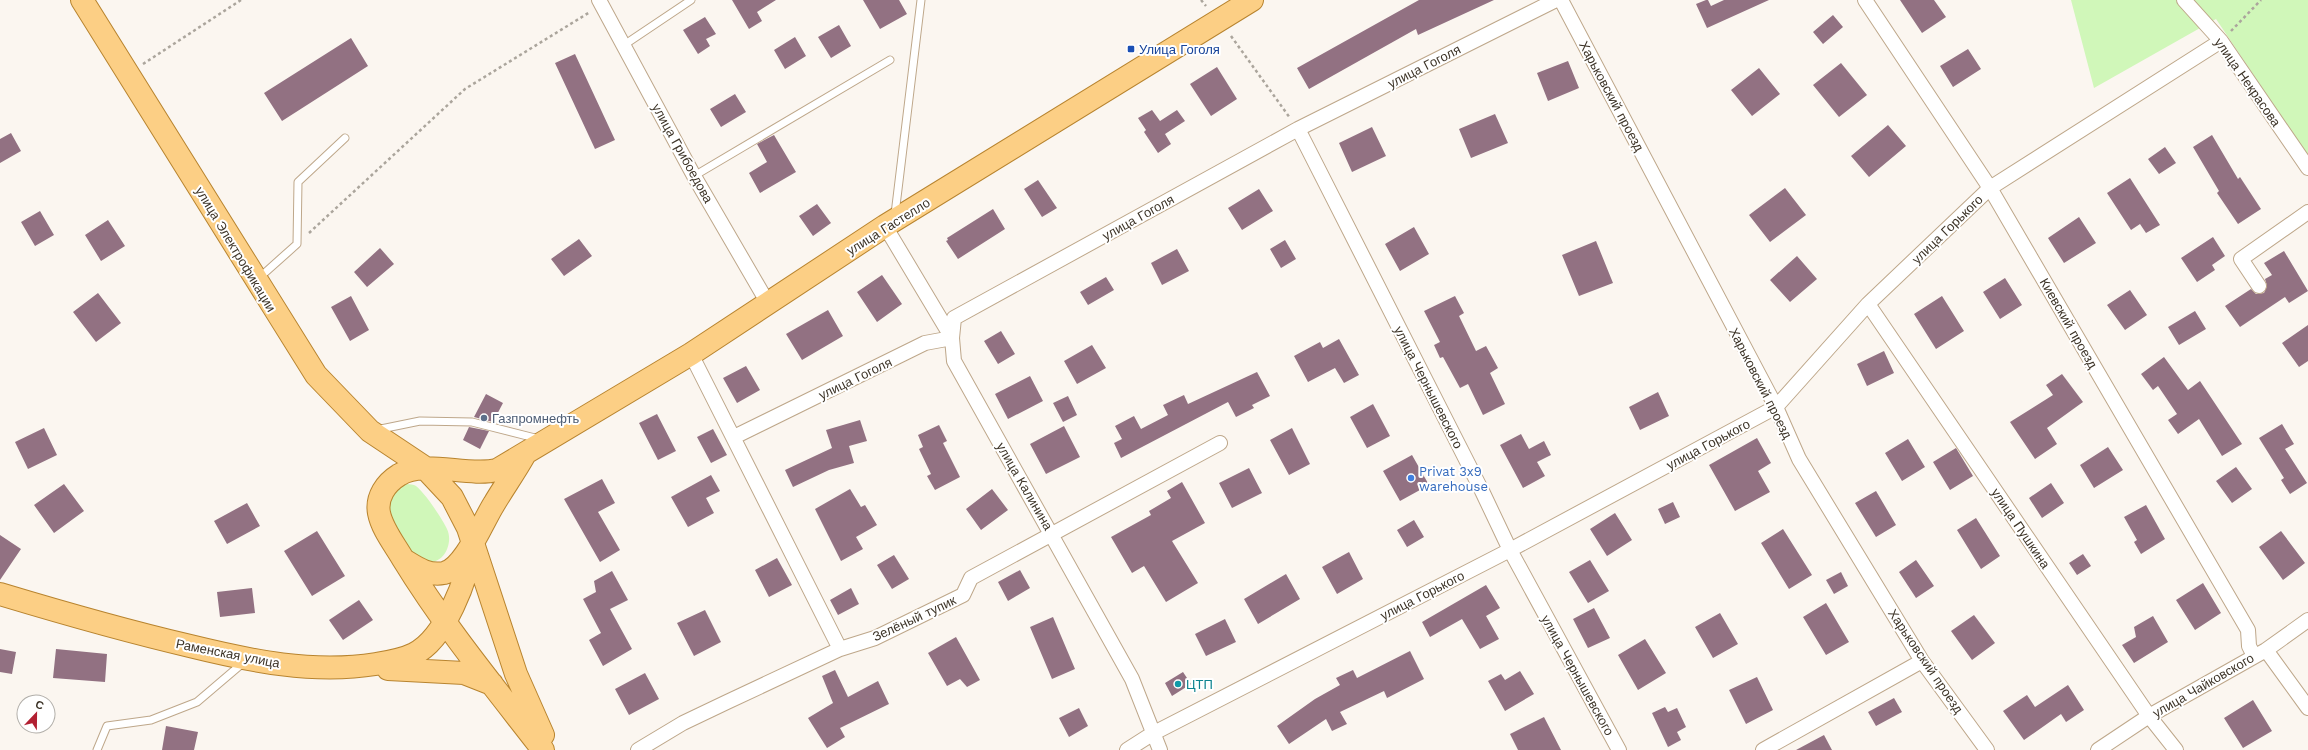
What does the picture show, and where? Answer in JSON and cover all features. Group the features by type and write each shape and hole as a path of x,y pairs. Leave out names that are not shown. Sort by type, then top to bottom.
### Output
{"main road":[{"name":"улица Электрофикации","path":"82,0 129,73 256,281 316,375 370,431 424,467"},
{"name":"улица Гастелло","path":"424,467 447,471 490,472 497,470 691,354 769,305 890,224 1252,0"},
{"name":"улица Гастелло","path":"472,542 525,454"},
{"path":"543,750 445,620 404,560 386,530 379,513 379,503 387,484 410,469 424,467 452,496 468,528 516,674 532,712 551,750"},
{"path":"404,560 422,571 433,574 446,572 456,566 472,542"},
{"name":"Раменская улица","path":"0,594 121,630 248,659 312,667 351,668 396,660 414,655 433,639 464,584 470,565 472,542"},
{"path":"351,668 456,672 479,677 492,684"}],"street":[{"name":"улица Гоголя","path":"734,437 925,343 952,338 954,318 1298,130 1556,0"},
{"name":"Харьковский проезд","path":"1561,0 1776,407 1799,459 1922,660 1987,750"},
{"name":"Киевский проезд","path":"1865,0 1990,188 2248,630 2249,646 2260,653 2308,708"},
{"name":"улица Некрасова","path":"2184,0 2221,41 2308,168"},
{"name":"улица Грибоедова","path":"601,2 694,176 769,305"},
{"name":"улица Горького","path":"1127,750 1152,734 1510,550 1776,407 1868,304 1990,188 2221,41"},
{"name":"улица Чернышевского","path":"1298,130 1482,491 1510,550 1619,750"},
{"path":"2259,286 2241,259 2308,212"},
{"name":"улица Калинина","path":"890,224 952,338 954,361 1132,679 1152,734 1160,750"},
{"name":"улица Пушкина","path":"1868,304 2149,716 2176,750"},
{"path":"691,354 840,649"},
{"name":"Зелёный тупик","path":"638,750 683,723 840,649 875,638 963,595 971,578 1220,443"},
{"name":"улица Чайковского","path":"2098,750 2149,716 2260,653 2308,620"},
{"path":"1763,750 1922,660"}],"lane":[{"path":"624,45 692,0"},
{"path":"890,224 921,0"},
{"path":"694,176 890,60"},
{"path":"256,281 297,244 298,182 345,138"},
{"path":"370,431 420,421 472,422 545,441"},
{"path":"97,750 107,726 151,720 197,702 248,659"}],"path":[{"path":"129,73 241,0"},
{"path":"2221,41 2260,0"},
{"path":"297,244 465,89 601,2"},
{"path":"1220,20 1298,130"}],"green space":[{"path":"2071,0 2308,0 2308,156 2216,19 2094,88"},
{"path":"405,484 418,487 437,512 447,529 449,534 449,544 447,550 441,558 436,561 423,561 413,557 407,551 385,514 390,492"}],"building":[{"path":"732,0 776,0 757,12 762,21 749,29"},
{"path":"863,0 899,0 907,14 880,29"},
{"path":"1419,0 1494,0 1418,35 1416,29 1309,89 1297,68"},
{"path":"1708,0 1711,6 1724,0 1769,0 1707,28 1696,4"},
{"path":"1900,0 1934,0 1946,17 1922,33"},
{"path":"1833,15 1843,27 1823,44 1813,32"},
{"path":"705,17 716,34 706,39 710,46 698,54 683,30"},
{"path":"839,25 851,46 831,58 818,37"},
{"path":"795,37 806,56 785,69 774,50"},
{"path":"351,38 368,66 282,121 264,93"},
{"path":"1968,49 1981,69 1953,87 1940,66"},
{"path":"575,54 615,140 595,149 555,63"},
{"path":"1568,61 1579,88 1548,101 1537,73"},
{"path":"1841,63 1867,95 1839,117 1813,85"},
{"path":"1217,67 1237,99 1211,116 1190,84"},
{"path":"1759,68 1780,94 1752,116 1731,90"},
{"path":"735,94 746,112 721,127 710,109"},
{"path":"1152,110 1160,121 1177,110 1185,121 1165,134 1171,144 1158,153 1144,132 1146,130 1138,118"},
{"path":"1495,114 1508,143 1471,158 1459,129"},
{"path":"1888,125 1906,146 1869,177 1851,156"},
{"path":"1372,127 1386,156 1352,172 1339,143"},
{"path":"11,133 21,151 0,163 0,139"},
{"path":"774,135 796,172 760,193 749,173 767,162 757,144"},
{"path":"2212,135 2238,179 2240,177 2261,209 2238,224 2217,193 2219,191 2193,147"},
{"path":"2165,147 2176,163 2159,174 2148,159"},
{"path":"2130,178 2160,225 2146,233 2140,224 2131,230 2107,193"},
{"path":"1038,180 1057,208 1042,217 1024,189"},
{"path":"1785,188 1806,215 1770,242 1749,215"},
{"path":"1259,189 1273,211 1242,230 1228,208"},
{"path":"817,204 831,223 813,236 799,216"},
{"path":"993,209 1005,229 958,259 946,241 948,240 947,238"},
{"path":"40,211 54,235 35,246 21,222"},
{"path":"2079,217 2096,243 2064,263 2048,238"},
{"path":"108,220 125,246 101,261 85,235"},
{"path":"1414,227 1429,254 1400,271 1385,244"},
{"path":"2213,237 2225,256 2212,265 2215,270 2197,282 2181,258"},
{"path":"579,239 592,256 564,276 551,259"},
{"path":"1285,240 1296,259 1281,268 1270,249"},
{"path":"1596,241 1613,283 1579,296 1562,255"},
{"path":"380,248 394,264 367,287 354,272"},
{"path":"1177,249 1189,271 1162,285 1151,263"},
{"path":"2284,251 2308,291 2289,303 2285,297 2240,327 2225,306 2251,289 2256,294 2264,293 2267,286 2265,279 2272,275 2264,263"},
{"path":"1797,256 1817,279 1790,302 1770,280"},
{"path":"882,275 902,304 877,322 857,292"},
{"path":"1106,277 1114,290 1088,305 1080,292"},
{"path":"2005,278 2022,305 2000,319 1983,292"},
{"path":"2130,290 2147,315 2125,330 2107,305"},
{"path":"98,293 121,323 96,342 73,312"},
{"path":"351,296 369,330 350,341 331,307"},
{"path":"1455,296 1464,313 1459,316 1476,351 1486,346 1498,368 1490,373 1505,404 1483,415 1468,384 1460,388 1443,357 1440,358 1434,345 1440,342 1424,311"},
{"path":"1942,296 1964,331 1936,349 1914,314"},
{"path":"828,310 843,336 802,360 786,334"},
{"path":"2195,311 2206,329 2179,345 2168,327"},
{"path":"2308,325 2308,361 2299,367 2282,343"},
{"path":"1001,331 1015,354 998,364 984,341"},
{"path":"1339,339 1359,375 1344,383 1335,368 1308,382 1294,356 1320,342 1323,348"},
{"path":"1092,345 1106,368 1077,384 1064,361"},
{"path":"1884,351 1894,373 1867,386 1857,364"},
{"path":"2164,357 2188,390 2200,381 2242,444 2222,456 2199,419 2178,434 2168,420 2177,414 2158,386 2153,390 2141,374"},
{"path":"746,366 760,390 737,403 723,378"},
{"path":"1257,372 1270,396 1252,405 1254,408 1236,417 1228,402 1121,458 1114,443 1122,439 1115,426 1134,416 1141,429 1168,415 1163,405 1184,395 1188,404"},
{"path":"2062,374 2083,402 2047,428 2057,444 2035,459 2010,422 2053,395 2046,385"},
{"path":"1030,376 1043,401 1008,419 995,394"},
{"path":"1658,392 1669,416 1640,430 1629,407"},
{"path":"486,394 503,403 493,422 474,417"},
{"path":"1068,396 1077,415 1063,422 1053,403"},
{"path":"1373,404 1390,436 1367,448 1350,417"},
{"path":"657,414 676,451 658,460 639,423"},
{"path":"860,420 867,441 849,446 854,463 829,470 793,487 785,470 832,448 826,430"},
{"path":"2282,424 2294,444 2285,449 2307,483 2290,494 2281,480 2284,478 2259,438"},
{"path":"939,425 947,441 943,443 960,477 935,490 927,476 931,474 919,449 923,447 918,435"},
{"path":"1064,426 1080,457 1046,474 1030,444"},
{"path":"469,427 489,431 480,449 463,440"},
{"path":"44,428 57,455 28,469 15,442"},
{"path":"1292,428 1310,464 1289,475 1270,440"},
{"path":"713,429 727,455 711,463 697,437"},
{"path":"1521,434 1529,449 1544,441 1551,455 1537,462 1545,476 1523,488 1500,445"},
{"path":"1757,438 1771,463 1758,471 1770,492 1735,511 1709,465"},
{"path":"1908,439 1925,467 1902,481 1885,453"},
{"path":"2108,447 2123,470 2094,488 2080,465"},
{"path":"1956,448 1973,476 1950,490 1933,462"},
{"path":"1412,455 1429,485 1400,501 1383,471"},
{"path":"2236,467 2252,489 2232,503 2216,481"},
{"path":"1249,468 1262,493 1232,508 1219,483"},
{"path":"711,475 720,491 706,498 714,513 688,527 671,497"},
{"path":"602,479 615,503 598,512 620,550 600,562 564,499"},
{"path":"1182,482 1205,523 1172,541 1198,583 1166,602 1144,566 1132,573 1111,537 1151,515 1149,511 1171,498 1167,491"},
{"path":"2051,483 2064,503 2042,518 2029,498"},
{"path":"64,484 84,511 54,533 34,505"},
{"path":"850,489 861,507 865,505 877,525 856,537 863,549 841,561 815,509"},
{"path":"992,489 1008,510 981,530 966,509"},
{"path":"1876,491 1896,525 1876,537 1855,503"},
{"path":"1673,502 1680,517 1665,524 1658,509"},
{"path":"247,503 260,526 227,544 214,521"},
{"path":"2146,505 2165,539 2141,554 2134,542 2137,540 2124,517"},
{"path":"1615,513 1632,540 1607,556 1590,529"},
{"path":"1976,518 2000,556 1981,569 1957,530"},
{"path":"1414,520 1424,537 1407,547 1397,530"},
{"path":"1783,529 1812,575 1789,589 1761,543"},
{"path":"317,531 345,576 312,596 284,551"},
{"path":"2281,531 2305,563 2283,580 2259,547"},
{"path":"0,535 21,549 0,580"},
{"path":"1349,552 1363,579 1337,594 1322,567"},
{"path":"2083,554 2091,566 2077,575 2069,563"},
{"path":"894,555 909,579 892,589 877,565"},
{"path":"777,558 792,585 769,597 755,570"},
{"path":"1590,560 1609,591 1588,603 1569,572"},
{"path":"1916,560 1934,586 1916,598 1899,572"},
{"path":"1020,570 1030,588 1008,601 998,582"},
{"path":"612,571 628,600 610,609 632,649 603,666 589,640 601,633 583,599 596,592 594,581"},
{"path":"1841,572 1848,586 1834,594 1826,580"},
{"path":"1286,574 1300,599 1258,624 1244,599"},
{"path":"2203,583 2221,613 2195,630 2176,600"},
{"path":"1486,585 1500,608 1486,616 1499,639 1480,649 1462,619 1430,637 1422,622"},
{"path":"252,588 255,613 220,617 217,592"},
{"path":"851,588 859,604 838,615 830,600"},
{"path":"359,600 373,620 343,640 329,620"},
{"path":"1826,603 1849,642 1826,655 1803,617"},
{"path":"1594,608 1610,638 1588,648 1573,619"},
{"path":"705,610 721,642 694,656 677,623"},
{"path":"1720,613 1738,644 1713,658 1695,627"},
{"path":"1974,615 1995,643 1972,660 1951,631"},
{"path":"2153,616 2168,642 2134,663 2122,645 2136,637 2134,627"},
{"path":"1053,617 1075,669 1052,679 1030,627"},
{"path":"1225,619 1236,642 1206,656 1195,634"},
{"path":"956,637 980,680 967,687 960,679 947,686 928,653"},
{"path":"1645,639 1666,673 1638,690 1618,655"},
{"path":"0,649 16,652 12,674 0,672"},
{"path":"56,649 107,654 105,682 53,678"},
{"path":"1410,651 1424,679 1387,698 1384,691 1340,712 1347,724 1332,731 1326,719 1289,744 1277,726 1315,699 1340,685 1336,678 1353,670 1357,678"},
{"path":"835,670 848,697 878,681 889,704 840,728 845,737 827,748 808,718 833,703 822,676"},
{"path":"1520,671 1534,694 1505,711 1488,681 1501,674 1505,680"},
{"name":"ЦТП","path":"1183,672 1191,684 1172,696 1165,683"},
{"path":"645,673 659,699 629,715 615,689"},
{"path":"1757,677 1773,710 1746,724 1729,690"},
{"path":"2068,685 2084,710 2066,722 2061,714 2024,740 2003,711 2027,695 2035,707"},
{"path":"1894,698 1902,712 1876,726 1868,712"},
{"path":"2253,700 2272,731 2243,748 2224,718"},
{"path":"1665,707 1668,712 1677,708 1686,727 1677,732 1681,740 1668,747 1652,713"},
{"path":"1079,708 1088,726 1069,737 1059,718"},
{"path":"1544,717 1561,750 1518,750 1510,734"},
{"path":"166,726 198,732 194,750 162,750"},
{"path":"1824,735 1832,750 1796,750"}],"place":[{"name":"Улица Гоголя","path":"1131,49"},
{"name":"Газпромнефть","path":"484,418"},
{"name":"Privat 3x9 warehouse","path":"1411,478"},
{"name":"ЦТП","path":"1178,684"}]}
